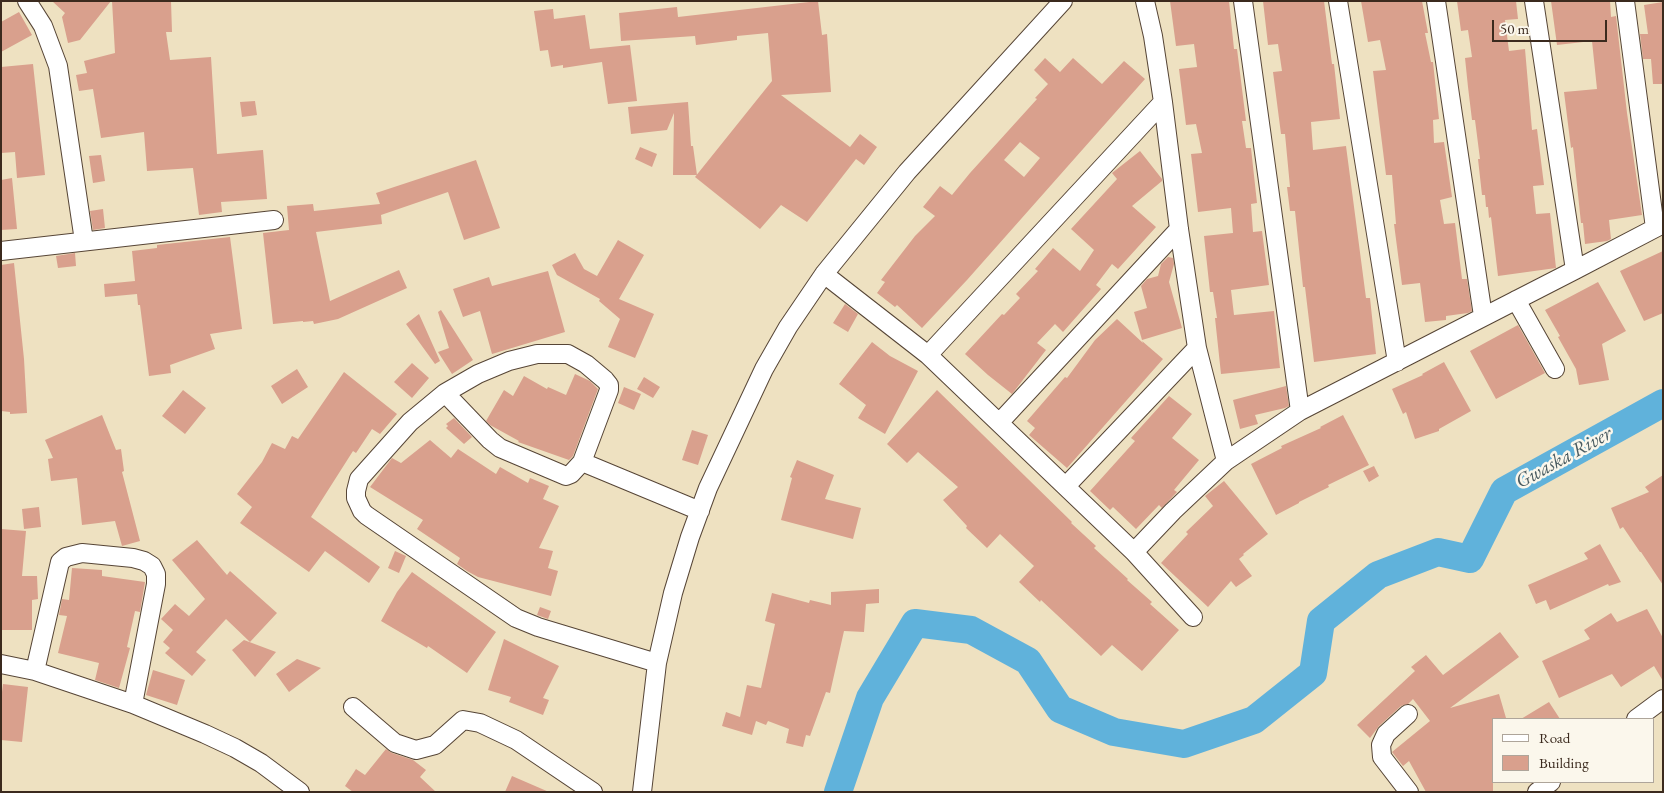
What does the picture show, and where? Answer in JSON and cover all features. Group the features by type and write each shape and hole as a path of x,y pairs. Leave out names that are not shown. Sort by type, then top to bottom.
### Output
{"street":[{"path":"27,1 43,26 58,66 84,241"},
{"path":"642,792 657,663 673,593 708,488 764,369 788,327 824,274 907,172 1063,1"},
{"path":"1145,1 1153,36 1163,102 1179,229 1197,348 1226,461"},
{"path":"1243,1 1300,411"},
{"path":"1338,1 1397,362"},
{"path":"1436,1 1483,316"},
{"path":"1534,1 1576,270"},
{"path":"1134,552 1173,511 1226,461 1300,411 1659,226 1625,1"},
{"path":"928,355 1163,102"},
{"path":"1,251 274,220"},
{"path":"999,423 1179,229"},
{"path":"824,274 928,355 1134,552 1193,616"},
{"path":"1516,300 1556,369"},
{"path":"1066,486 1197,348"},
{"path":"446,393 490,440 500,448 566,476 571,474 582,462 606,400 609,385 586,364 568,354 537,354 509,361 478,374 446,393 410,422 359,479 356,498 366,516 516,618 538,627 657,663"},
{"path":"582,462 700,511"},
{"path":"34,671 60,562 66,557 82,553 144,561 152,566 156,574 156,584 133,704"},
{"path":"1,664 34,671 133,704 235,748 261,763 300,792"},
{"path":"1638,718 1661,706"},
{"path":"353,707 395,743 416,750 435,745 449,730 463,720 480,723 516,740 594,792"},
{"path":"1408,714 1386,734 1381,745 1382,757 1409,792"},
{"path":"1537,792 1550,783"}],"building":[{"path":"52,1 111,1 80,40 68,43 62,17 65,13"},
{"path":"112,1 171,1 172,32 166,32 170,60 211,57 217,154 263,150 267,199 221,202 222,212 199,215 193,168 147,171 144,132 101,138 93,89 79,91 76,75 87,73 84,61 115,53"},
{"path":"818,1 822,35 827,34 831,92 781,95 850,147 860,134 877,147 864,165 856,159 807,222 781,205 760,229 695,177 772,81 768,33 737,36 737,40 696,45 695,36 621,41 619,13 677,7 678,17"},
{"path":"1170,1 1229,1 1234,49 1237,49 1246,121 1242,121 1246,148 1251,148 1257,203 1251,204 1253,232 1262,231 1269,285 1231,290 1234,315 1274,311 1280,368 1221,374 1215,318 1217,318 1213,292 1210,292 1204,236 1233,233 1231,208 1198,212 1191,154 1202,153 1196,124 1186,125 1179,69 1197,67 1194,44 1176,46"},
{"path":"1263,1 1324,1 1340,119 1311,122 1313,150 1346,146 1366,298 1370,298 1376,354 1314,362 1305,287 1303,287 1295,211 1290,211 1287,187 1290,187 1285,134 1281,134 1273,72 1282,71 1278,44 1268,45"},
{"path":"1361,1 1422,1 1428,33 1425,33 1431,62 1433,62 1439,119 1433,120 1434,143 1444,142 1452,197 1440,200 1444,224 1455,223 1462,279 1467,279 1472,311 1446,316 1446,320 1425,322 1420,283 1402,285 1394,224 1396,224 1392,175 1386,175 1373,71 1386,70 1380,40 1368,42"},
{"path":"1457,1 1516,1 1518,19 1505,20 1509,51 1525,49 1532,130 1537,129 1544,185 1533,186 1536,214 1550,213 1556,268 1498,276 1491,217 1489,218 1485,195 1482,195 1475,120 1472,120 1465,58 1472,57 1468,30 1461,31"},
{"path":"1551,1 1610,1 1611,17 1616,16 1627,113 1642,215 1609,220 1611,239 1607,241 1585,244 1564,92 1597,89 1592,41 1557,45"},
{"path":"1663,2 1663,84 1653,84 1651,59 1643,59 1640,34 1648,34 1644,5"},
{"path":"553,9 554,19 585,15 590,49 630,45 637,101 608,104 602,62 563,68 563,65 551,67 548,50 540,51 534,11"},
{"path":"19,12 32,35 1,52 1,22"},
{"path":"1045,58 1060,72 1073,58 1102,84 1124,61 1145,79 922,328 897,305 895,307 877,293 885,282 881,280 915,236 935,216 923,207 940,186 952,195 1048,84 1034,70","holes":["1020,142 1040,158 1024,177 1004,160"]},
{"path":"33,64 45,175 17,178 15,152 1,153 1,67"},
{"path":"255,101 257,115 242,117 240,102"},
{"path":"688,102 691,146 693,146 697,175 673,175 674,113 667,130 631,134 628,107"},
{"path":"640,147 657,154 652,167 635,159"},
{"path":"1140,151 1162,181 1132,206 1156,227 1118,269 1112,264 1096,285 1101,289 1063,332 1055,324 1037,343 1046,350 1012,394 965,354 1002,314 1004,315 1020,298 1016,294 1038,271 1035,269 1053,248 1080,271 1094,250 1071,229 1117,179 1112,173"},
{"path":"101,155 105,181 93,183 89,156"},
{"path":"476,160 500,228 464,240 448,192 381,215 382,224 316,232 330,301 399,270 407,288 338,319 314,324 313,321 303,321 273,324 263,233 289,230 287,206 313,204 314,211 380,204 376,193"},
{"path":"12,178 17,229 1,230 1,180"},
{"path":"103,209 105,228 93,230 90,211"},
{"path":"230,237 242,329 210,334 215,349 170,365 171,373 149,376 137,294 105,297 104,284 135,281 132,251 157,248 157,245"},
{"path":"618,240 644,255 619,299 654,314 635,358 608,347 620,319 599,301 600,299 557,275 552,265 575,253 584,269 597,276"},
{"path":"1663,251 1663,313 1644,321 1620,271"},
{"path":"75,253 76,266 58,268 56,256"},
{"path":"1168,257 1173,258 1174,264 1169,282 1182,328 1142,340 1134,312 1147,308 1141,286 1147,279 1158,276 1161,264"},
{"path":"14,263 24,359 27,413 10,414 10,412 1,411 1,265"},
{"path":"548,271 565,332 492,354 480,311 463,317 453,289 489,277 492,286"},
{"path":"1598,282 1626,331 1602,344 1609,380 1579,385 1576,369 1545,310"},
{"path":"845,304 858,314 848,332 833,323"},
{"path":"441,310 473,360 452,374 438,352 449,348 438,312"},
{"path":"419,314 440,361 435,364 406,324"},
{"path":"1117,319 1163,359 1067,468 1029,435 1035,428 1027,421 1065,377 1067,378 1095,340"},
{"path":"1518,325 1545,373 1496,399 1470,351"},
{"path":"872,342 890,356 918,371 885,434 858,418 866,405 839,384"},
{"path":"1444,362 1471,411 1439,429 1439,431 1415,439 1406,412 1403,414 1392,389 1423,375"},
{"path":"412,363 429,378 412,398 394,382"},
{"path":"297,369 308,387 282,404 271,386"},
{"path":"344,372 397,414 380,434 372,429 356,453 353,451 311,517 380,567 369,583 325,551 309,572 240,523 252,507 237,494 262,462 272,443 285,449 292,436 298,439"},
{"path":"575,374 590,381 598,389 573,456 569,460 518,442 486,421 504,390 513,396 524,376 547,389 548,387 566,395"},
{"path":"644,377 660,387 653,398 637,389"},
{"path":"1286,386 1289,406 1255,415 1258,424 1240,429 1233,400"},
{"path":"624,387 641,394 634,410 618,403"},
{"path":"183,390 206,408 185,434 162,416"},
{"path":"937,390 1096,546 1094,548 1152,602 1150,604 1179,630 1142,671 1112,645 1101,656 1041,600 1040,602 1019,582 1034,566 1000,534 987,548 966,528 967,526 943,500 958,487 918,452 907,463 887,444"},
{"path":"1169,396 1192,414 1172,438 1199,460 1174,490 1177,492 1162,508 1159,505 1136,529 1113,507 1110,510 1090,491 1135,441 1131,438"},
{"path":"102,415 116,450 121,449 124,471 122,472 140,541 122,546 115,521 82,525 77,478 51,481 48,459 53,458 45,440"},
{"path":"1343,415 1369,465 1328,485 1329,487 1276,515 1251,464 1282,448 1281,446 1321,428"},
{"path":"454,418 472,437 464,444 446,428 448,426 446,424"},
{"path":"692,430 708,435 698,465 682,460"},
{"path":"430,440 451,458 458,449 496,474 500,467 528,483 530,478 549,486 543,499 559,506 539,548 553,551 548,568 558,571 551,596 478,577 467,571 457,564 460,558 417,529 423,520 370,487 392,458 401,463"},
{"path":"797,460 834,475 825,499 861,508 853,539 781,520 792,478 790,477"},
{"path":"1374,466 1379,476 1369,482 1363,471"},
{"path":"1663,475 1663,585 1623,527 1620,529 1611,508 1649,492 1645,487"},
{"path":"1224,481 1268,534 1239,559 1252,576 1236,587 1231,581 1208,607 1161,563 1188,534 1186,532 1213,506 1205,496"},
{"path":"39,507 41,527 24,529 22,509"},
{"path":"1,529 26,531 22,576 37,576 38,599 32,600 32,630 1,630"},
{"path":"197,540 227,575 230,571 277,613 250,642 226,619 196,652 206,660 192,676 165,653 170,648 163,642 173,630 161,619 175,604 189,616 205,599 172,560"},
{"path":"1600,544 1621,582 1609,586 1608,584 1550,610 1546,600 1536,604 1528,585 1588,559 1584,553"},
{"path":"395,551 406,556 399,573 388,568"},
{"path":"72,568 102,570 102,576 145,582 140,612 135,611 127,647 130,648 119,688 95,680 99,663 58,653 67,616 59,615 62,599 69,600"},
{"path":"412,572 496,632 467,673 428,646 427,648 381,621 397,592"},
{"path":"879,589 879,603 866,604 864,632 844,631 830,693 826,692 810,736 806,735 803,747 786,743 789,729 768,721 766,725 756,721 752,735 722,726 726,712 740,717 747,685 761,688 775,624 765,621 772,593 809,603 810,600 831,605 831,592"},
{"path":"540,607 551,611 548,619 537,615"},
{"path":"1647,609 1663,638 1663,681 1654,666 1621,687 1612,674 1559,698 1542,661 1590,639 1584,630 1611,613 1617,622"},
{"path":"1500,632 1519,657 1450,708 1499,694 1506,718 1492,718 1493,792 1426,792 1409,761 1403,766 1392,752 1430,721 1413,699 1408,704 1401,706 1379,726 1370,738 1357,725 1415,671 1411,667 1426,655 1443,675"},
{"path":"504,639 559,666 543,698 549,700 543,715 509,702 511,697 488,690"},
{"path":"244,640 276,652 255,677 232,650"},
{"path":"297,659 321,668 289,692 276,674"},
{"path":"153,670 185,680 177,705 146,695"},
{"path":"3,684 28,687 22,742 1,740"},
{"path":"1549,702 1559,718 1523,718"},
{"path":"386,749 413,760 426,770 420,777 436,792 353,792 345,786 356,769 365,775"},
{"path":"512,776 549,792 505,792"}],"waterway":[{"name":"Gwaska River","path":"838,792 870,698 915,623 971,630 1028,661 1060,709 1114,732 1184,744 1254,720 1313,673 1321,621 1378,575 1438,552 1470,559 1504,491 1663,403"}]}
